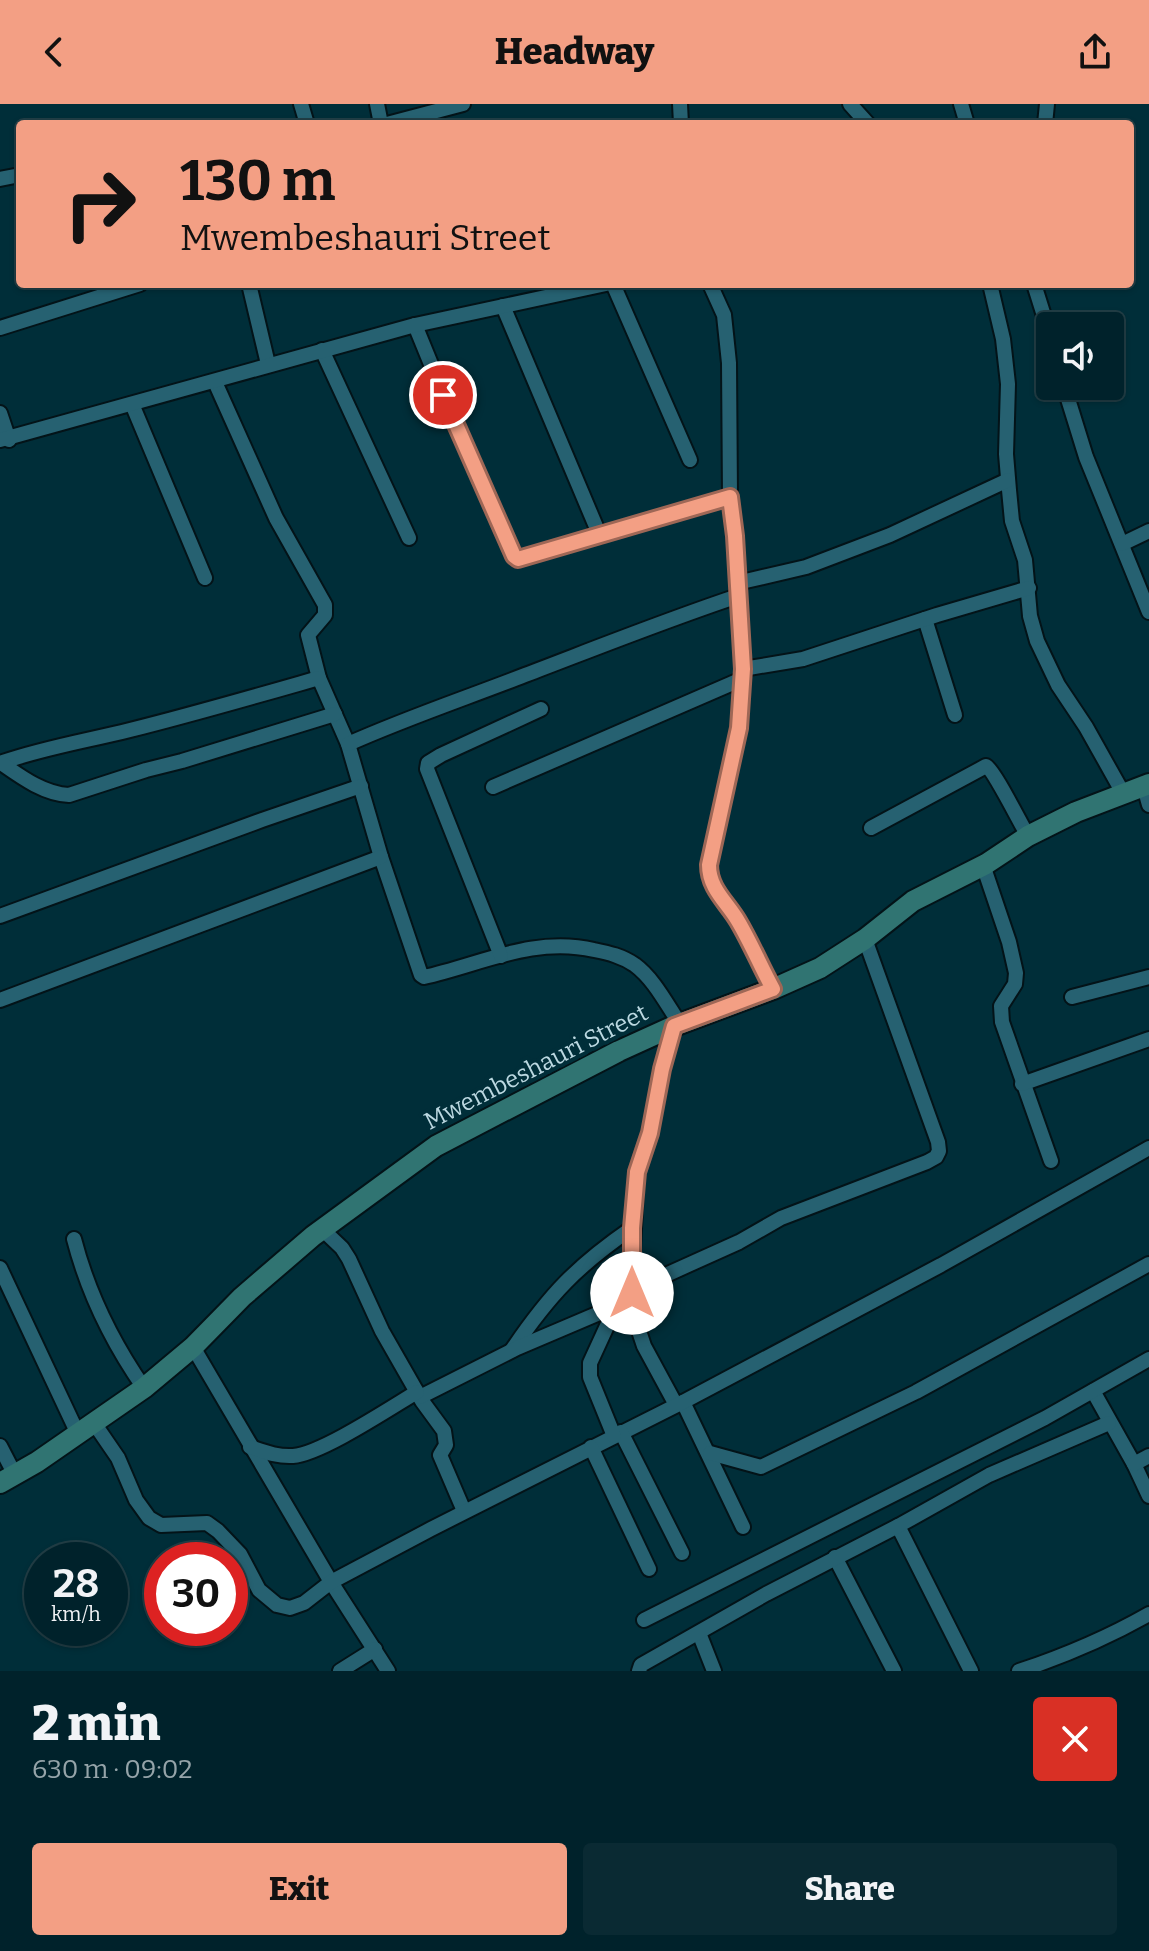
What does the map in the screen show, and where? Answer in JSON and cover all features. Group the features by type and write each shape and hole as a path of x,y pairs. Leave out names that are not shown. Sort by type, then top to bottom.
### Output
{"street":[{"path":"400,120 463,104"},
{"path":"850,104 864,120"},
{"path":"0,328 127,288"},
{"path":"250,288 268,364"},
{"path":"0,413 4,440 415,325 587,288"},
{"path":"615,288 690,460"},
{"path":"712,288 724,315 729,363 730,497 743,674 739,728 709,876 738,920 773,989"},
{"path":"991,288 1003,339 1008,384 1006,454 1012,521 1025,560 1030,616 1037,641 1058,685 1123,793"},
{"path":"1035,288 1043,312"},
{"path":"503,306 600,536"},
{"path":"415,325 514,556 522,560 730,497"},
{"path":"322,350 409,538"},
{"path":"215,382 276,518 325,605 325,615 308,635 319,678 348,744 381,857 421,975 424,977 459,969 541,945 573,945 616,954 635,965 649,979 677,1025 662,1069 650,1133 637,1172 632,1228 632,1287 644,1346 710,1453 743,1527"},
{"path":"1068,400 1086,457 1149,612"},
{"path":"132,404 205,578"},
{"path":"348,744 400,721 605,645 738,589 890,535 1008,480"},
{"path":"1122,544 1149,531"},
{"path":"493,787 743,674 803,659 1029,588"},
{"path":"925,619 955,715"},
{"path":"0,763 35,750 80,743 319,678"},
{"path":"501,956 427,769 428,763 441,755 541,709"},
{"path":"0,763 27,780 59,794 69,795 335,714"},
{"path":"871,828 986,766 993,771 1028,836"},
{"path":"0,916 361,786"},
{"name":"Mwembeshauri Street","path":"8,1479 144,1388 193,1347 242,1297 322,1229 436,1146 619,1051 820,968 865,939 913,901 983,865 1028,836 1123,793 1147,792"},
{"path":"0,1000 381,857"},
{"path":"983,865 1014,959 1015,984 1003,1000 1002,1022 1051,1161"},
{"path":"632,1287 649,1288 668,1274 739,1242 781,1218 908,1171 936,1157 938,1142 865,939"},
{"path":"1072,997 1149,977"},
{"path":"1022,1084 1149,1039"},
{"path":"0,1268 86,1429 118,1458 136,1500 149,1518 161,1525 207,1523 240,1554 259,1590 277,1605 290,1608 304,1603 331,1582 464,1511 680,1403 941,1265 1149,1148"},
{"path":"512,1350 562,1284 588,1259 632,1228"},
{"path":"322,1229 349,1259 382,1331 418,1394 444,1431 446,1445 440,1455 464,1511"},
{"path":"74,1239 89,1289 127,1364 144,1388"},
{"path":"710,1453 761,1467 916,1392 1149,1264"},
{"path":"250,1447 280,1456 302,1455 418,1394 604,1311 632,1287"},
{"path":"618,1302 590,1363 590,1377 682,1553"},
{"path":"193,1347 331,1582 388,1671"},
{"path":"644,1620 1093,1391 1149,1359"},
{"path":"1093,1391 1149,1496"},
{"path":"639,1671 641,1665 989,1475 1109,1423"},
{"path":"0,1446 8,1479"},
{"path":"591,1447 649,1569"},
{"path":"1134,1464 1149,1456"},
{"path":"898,1526 971,1671"},
{"path":"835,1557 894,1671"},
{"path":"1019,1671 1113,1635 1149,1614"},
{"path":"699,1633 714,1671"},
{"path":"340,1671 375,1649"}],"route":[{"path":"443,395 518,559 730,497 743,669 739,728 709,876 738,920 773,989 674,1026 646,1151 637,1172 632,1228 632,1293"}]}
